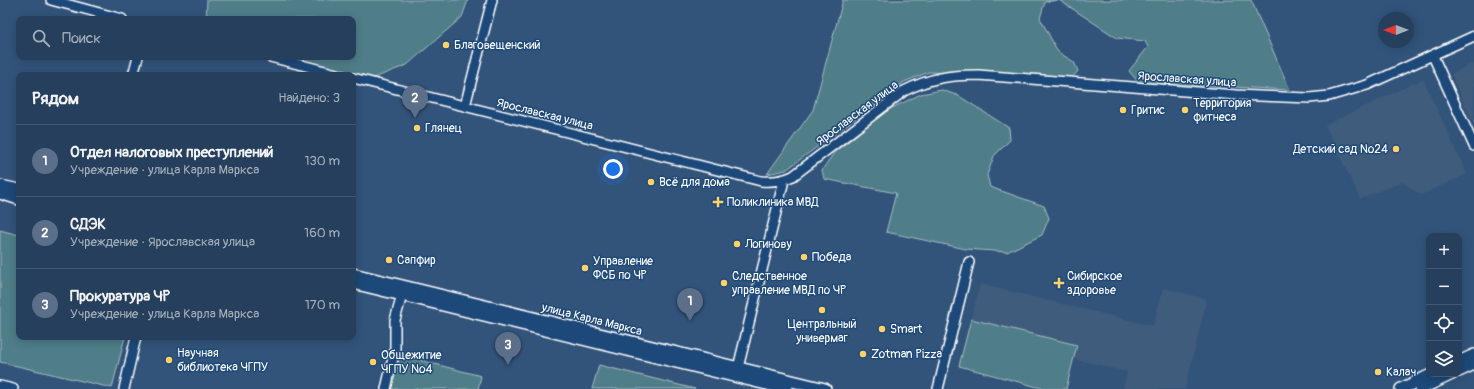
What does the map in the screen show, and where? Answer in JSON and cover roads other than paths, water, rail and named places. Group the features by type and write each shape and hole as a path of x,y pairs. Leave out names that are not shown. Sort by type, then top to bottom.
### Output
{"main road":[{"path":"0,186 16,189"},
{"path":"0,193 16,197"},
{"name":"улица Карла Маркса","path":"356,275 403,291"},
{"name":"улица Карла Маркса","path":"356,283 403,291 737,372 825,389"},
{"path":"1462,361 1474,355"},
{"path":"1462,370 1474,364"},
{"name":"улица Карла Маркса","path":"737,372 787,389"},
{"path":"1401,389 1427,377"},
{"path":"1420,389 1446,377"}],"street":[{"path":"51,0 111,16"},
{"path":"464,106 492,0"},
{"name":"Ярославская улица","path":"356,79 760,181 771,182 784,180 807,166 904,91 919,83 934,78 953,75 978,75 1236,95 1309,98 1329,96 1367,85 1474,36"},
{"path":"1433,56 1474,146"},
{"path":"134,72 137,60"},
{"path":"282,60 329,72"},
{"path":"737,372 784,180"},
{"path":"938,389 969,262"},
{"path":"386,389 395,349 395,320 403,291"},
{"path":"124,389 135,340"},
{"path":"0,386 13,389"}],"place":[{"name":"Благовещенский","path":"446,45"},
{"name":"Гритис","path":"1123,110"},
{"name":"Территория фитнеса","path":"1185,110"},
{"name":"СДЭК","path":"415,118"},
{"name":"Глянец","path":"417,128"},
{"name":"Детский сад №24","path":"1396,149"},
{"name":"Всё для дома","path":"651,182"},
{"name":"Поликлиника МВД","path":"718,202"},
{"name":"Логинову","path":"737,244"},
{"name":"Победа","path":"804,257"},
{"name":"Сапфир","path":"389,260"},
{"name":"Управление ФСБ по ЧР","path":"585,268"},
{"name":"Следственное управление МВД по ЧР","path":"724,283"},
{"name":"Сибирское здоровье","path":"1059,283"},
{"name":"Центральный универмаг","path":"822,310"},
{"name":"Отдел налоговых преступлений","path":"690,321"},
{"name":"Smart","path":"882,329"},
{"name":"Zotman Pizza","path":"863,354"},
{"name":"Научная библиотека ЧГПУ","path":"169,360"},
{"name":"Общежитие ЧГПУ №4","path":"373,362"},
{"name":"Прокуратура ЧР","path":"508,365"},
{"name":"Калач","path":"1378,372"}]}
